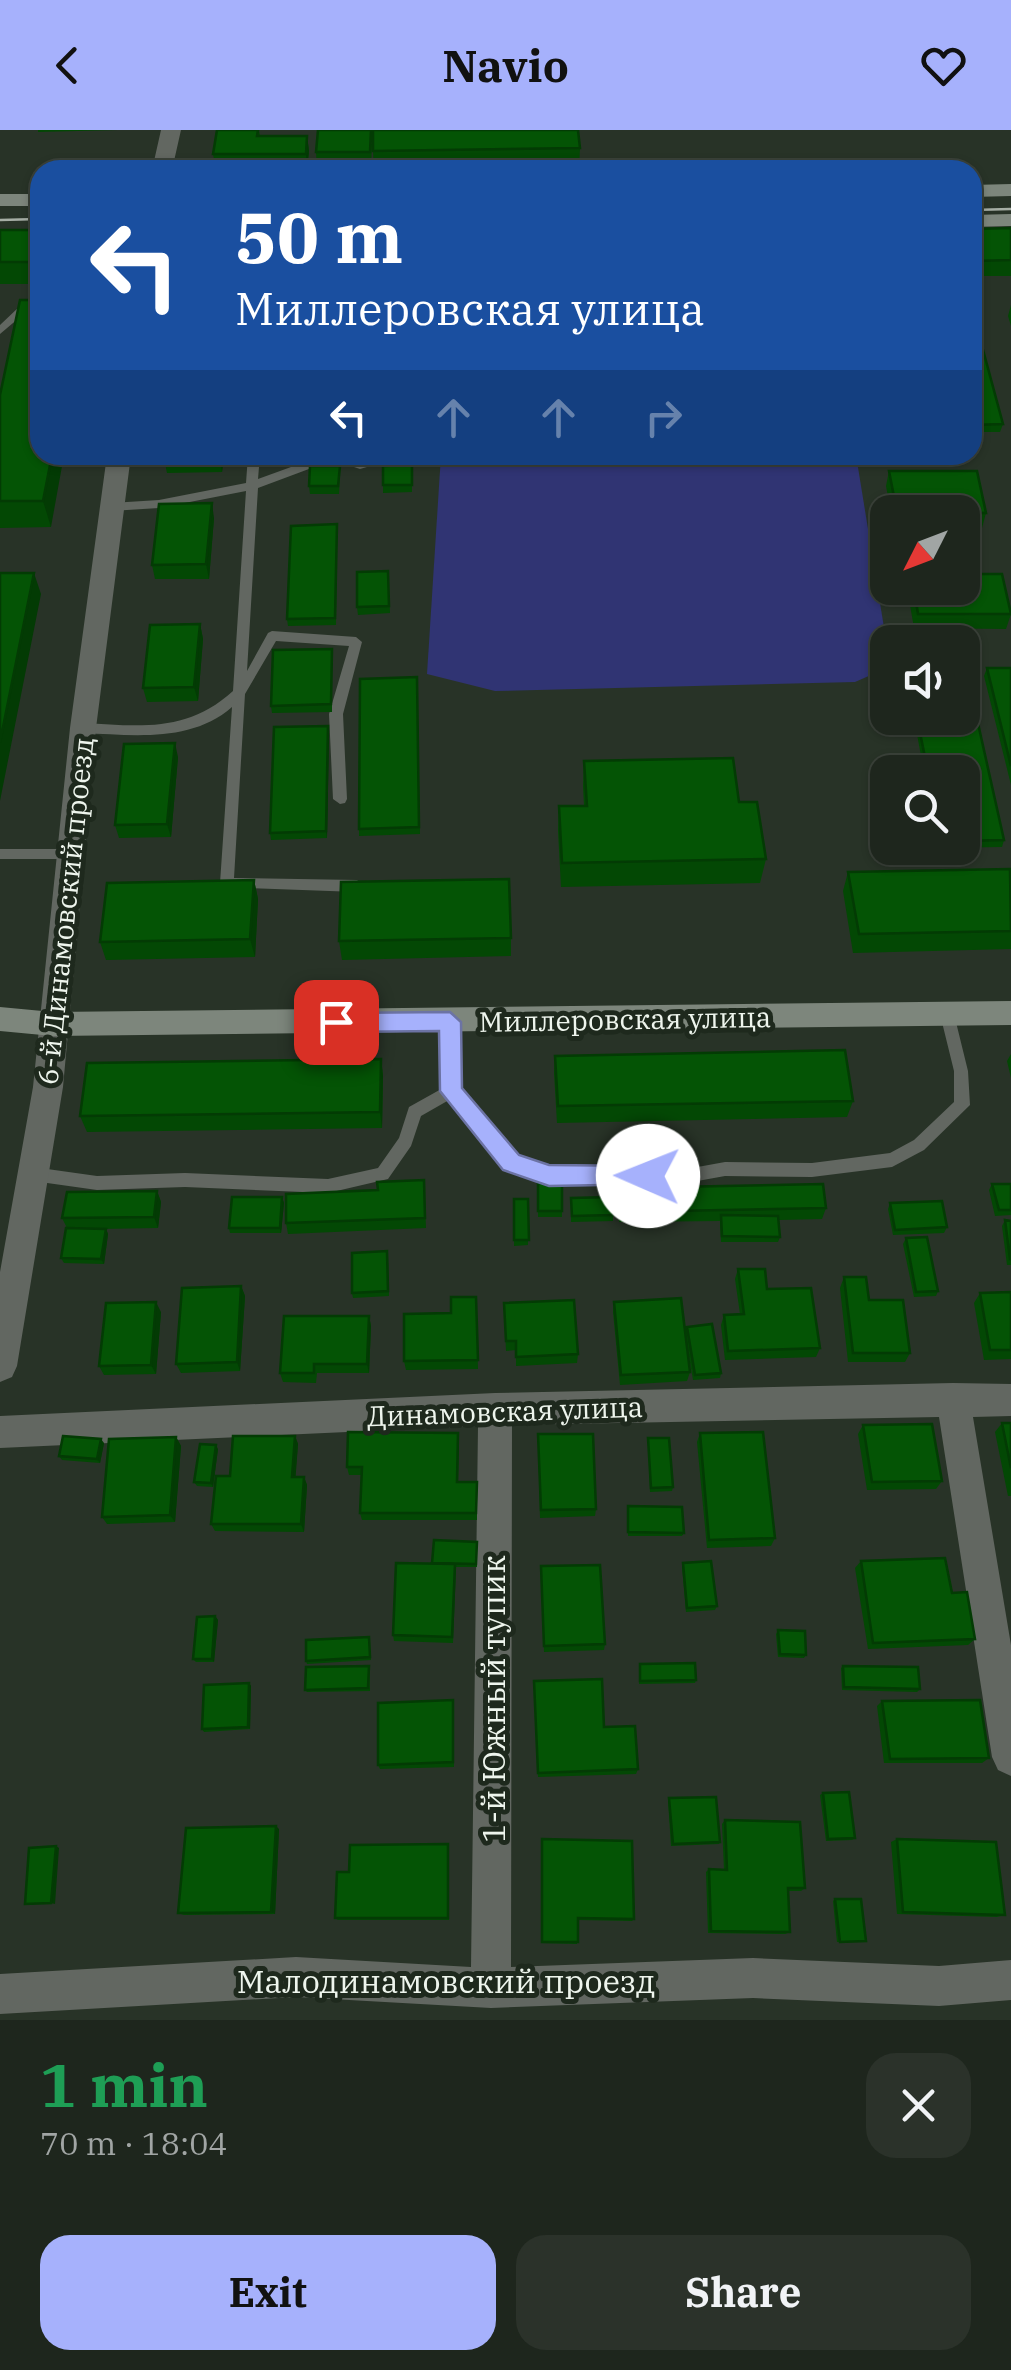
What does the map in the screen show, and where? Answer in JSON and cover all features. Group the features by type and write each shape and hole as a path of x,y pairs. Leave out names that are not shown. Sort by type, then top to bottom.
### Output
{"street":[{"path":"164,160 171,130"},
{"path":"982,190 1011,190"},
{"path":"0,200 30,200"},
{"path":"982,220 1011,220"},
{"name":"6-й Динамовский проезд","path":"0,1366 54,1024 83,728 116,465"},
{"name":"Миллеровская улица","path":"0,1020 54,1024 450,1022 1011,1012"},
{"path":"953,1399 1011,1757"},
{"name":"Динамовская улица","path":"0,1432 495,1409 1011,1400"},
{"name":"1-й Южный тупик","path":"490,1988 495,1409"},
{"name":"Малодинамовский проезд","path":"0,1994 296,1978 490,1988 752,1978 939,1986 1011,1980"}],"lane":[{"path":"0,331 23,309 30,309"},
{"path":"253,465 227,884 378,886"},
{"path":"110,507 159,504 252,486 309,465"},
{"path":"83,728 151,730 203,723 238,694 272,636 356,642 336,714 340,799"},
{"path":"0,854 70,854"},
{"path":"450,1022 451,1091 511,1162 549,1175 681,1176 725,1169 812,1170 892,1160 919,1145 962,1105 961,1071 947,1014"},
{"path":"33,1174 97,1183 185,1180 328,1186 383,1174 406,1141 414,1112 451,1091"}],"shaded area":[{"path":"440,465 858,465 870,541 870,605 880,605 884,625 870,625 870,675 855,682 495,691 427,674"}],"building":[{"path":"217,130 258,130 257,136 307,136 306,154 213,154"},
{"path":"318,130 371,130 370,152 316,152"},
{"path":"373,130 578,130 580,148 373,151"},
{"path":"1011,228 1011,260 982,261 982,229"},
{"path":"0,230 30,230 30,262 0,262"},
{"path":"20,300 30,300 30,465 50,465 43,501 0,501 0,395"},
{"path":"982,346 1003,424 982,425"},
{"path":"412,465 412,485 383,485 383,466"},
{"path":"310,466 340,466 338,486 309,486"},
{"path":"889,471 977,471 986,513 980,513 980,495 894,495"},
{"path":"212,503 206,564 152,565 159,504"},
{"path":"337,524 335,618 287,619 291,526"},
{"path":"388,571 389,606 357,607 357,572"},
{"path":"0,573 34,573 0,742"},
{"path":"980,574 1002,574 1011,614 918,614 917,605 980,605"},
{"path":"200,624 194,687 143,688 150,625"},
{"path":"332,649 331,704 271,706 273,650"},
{"path":"987,668 1011,668 1011,766"},
{"path":"417,677 419,827 359,829 360,679"},
{"path":"328,726 326,831 270,833 274,727"},
{"path":"980,732 1004,840 980,841 980,755 925,755 920,735"},
{"path":"175,743 167,824 115,825 124,744"},
{"path":"733,758 739,802 757,802 766,859 562,863 559,806 587,806 584,761"},
{"path":"1010,869 1011,931 859,934 848,872"},
{"path":"509,879 511,938 339,941 341,882"},
{"path":"254,880 250,939 100,942 107,883"},
{"path":"845,1050 853,1101 558,1106 555,1056"},
{"path":"381,1059 380,1112 80,1116 87,1063"},
{"path":"424,1180 425,1218 286,1223 286,1194 378,1190 377,1182"},
{"path":"538,1183 562,1184 562,1211 538,1211"},
{"path":"823,1184 826,1208 620,1212 619,1188"},
{"path":"992,1184 1011,1184 1011,1210 999,1210"},
{"path":"157,1191 154,1217 62,1218 67,1192"},
{"path":"232,1197 282,1197 280,1228 229,1228"},
{"path":"612,1197 613,1215 572,1216 571,1198"},
{"path":"514,1199 528,1199 529,1240 514,1240"},
{"path":"942,1201 947,1227 895,1230 890,1203"},
{"path":"721,1215 778,1216 780,1237 722,1236"},
{"path":"1005,1220 1011,1221 1011,1259 1010,1259"},
{"path":"66,1228 106,1229 101,1259 61,1258"},
{"path":"927,1237 938,1291 916,1292 906,1238"},
{"path":"387,1251 388,1291 352,1293 352,1253"},
{"path":"738,1269 765,1269 767,1289 811,1288 820,1348 728,1351 724,1315 744,1314"},
{"path":"844,1277 866,1277 869,1300 903,1300 910,1353 853,1353"},
{"path":"241,1286 237,1362 176,1364 182,1288"},
{"path":"1011,1292 1011,1350 990,1350 980,1293"},
{"path":"451,1297 476,1297 478,1360 404,1361 404,1314 451,1313"},
{"path":"681,1298 690,1372 621,1375 614,1302"},
{"path":"574,1300 578,1354 516,1357 516,1341 506,1341 504,1303"},
{"path":"156,1302 151,1365 99,1366 106,1303"},
{"path":"284,1316 369,1316 367,1364 314,1364 314,1373 280,1373"},
{"path":"712,1324 721,1373 695,1375 687,1327"},
{"path":"1002,1423 1011,1423 1011,1468"},
{"path":"932,1424 942,1481 872,1482 863,1425"},
{"path":"348,1432 458,1433 457,1482 477,1482 476,1513 360,1513 362,1467 347,1467"},
{"path":"763,1432 775,1538 709,1540 700,1433"},
{"path":"538,1434 593,1434 596,1509 541,1510"},
{"path":"63,1436 101,1439 97,1459 59,1456"},
{"path":"233,1436 295,1436 292,1477 304,1477 301,1524 211,1524 216,1476 230,1476"},
{"path":"176,1437 170,1515 102,1517 109,1439"},
{"path":"648,1438 669,1438 673,1487 651,1488"},
{"path":"200,1444 216,1445 211,1483 194,1482"},
{"path":"628,1506 682,1507 684,1533 628,1532"},
{"path":"434,1540 477,1542 476,1564 432,1563"},
{"path":"945,1558 952,1593 967,1592 975,1639 873,1643 861,1561"},
{"path":"711,1561 717,1606 687,1608 683,1563"},
{"path":"396,1563 455,1564 452,1637 393,1635"},
{"path":"600,1565 605,1644 544,1646 541,1566"},
{"path":"215,1616 212,1659 193,1659 197,1617"},
{"path":"778,1630 805,1631 806,1655 780,1654"},
{"path":"369,1637 370,1657 306,1661 306,1640"},
{"path":"695,1663 696,1680 640,1681 640,1664"},
{"path":"369,1666 368,1688 305,1690 306,1667"},
{"path":"843,1666 918,1667 920,1689 844,1687"},
{"path":"602,1679 604,1727 635,1726 638,1769 538,1773 534,1681"},
{"path":"249,1683 248,1727 202,1729 204,1685"},
{"path":"453,1700 453,1762 378,1765 378,1703"},
{"path":"980,1700 989,1758 890,1759 882,1701"},
{"path":"849,1792 855,1838 828,1839 823,1793"},
{"path":"716,1797 720,1842 673,1844 669,1798"},
{"path":"725,1820 800,1822 805,1888 788,1888 790,1932 711,1931 709,1869 727,1870"},
{"path":"276,1826 271,1912 178,1913 186,1828"},
{"path":"542,1839 632,1841 634,1919 578,1918 578,1942 542,1942"},
{"path":"897,1839 996,1842 1005,1915 903,1912"},
{"path":"448,1844 448,1918 335,1918 337,1872 349,1872 350,1845"},
{"path":"56,1846 51,1903 25,1904 29,1848"},
{"path":"835,1899 861,1899 866,1941 840,1942"}],"tram line":[{"path":"982,210 1011,209"},
{"path":"0,220 30,219"}],"route":[{"path":"336,1022 450,1022 451,1091 511,1162 549,1175 648,1176"}]}
